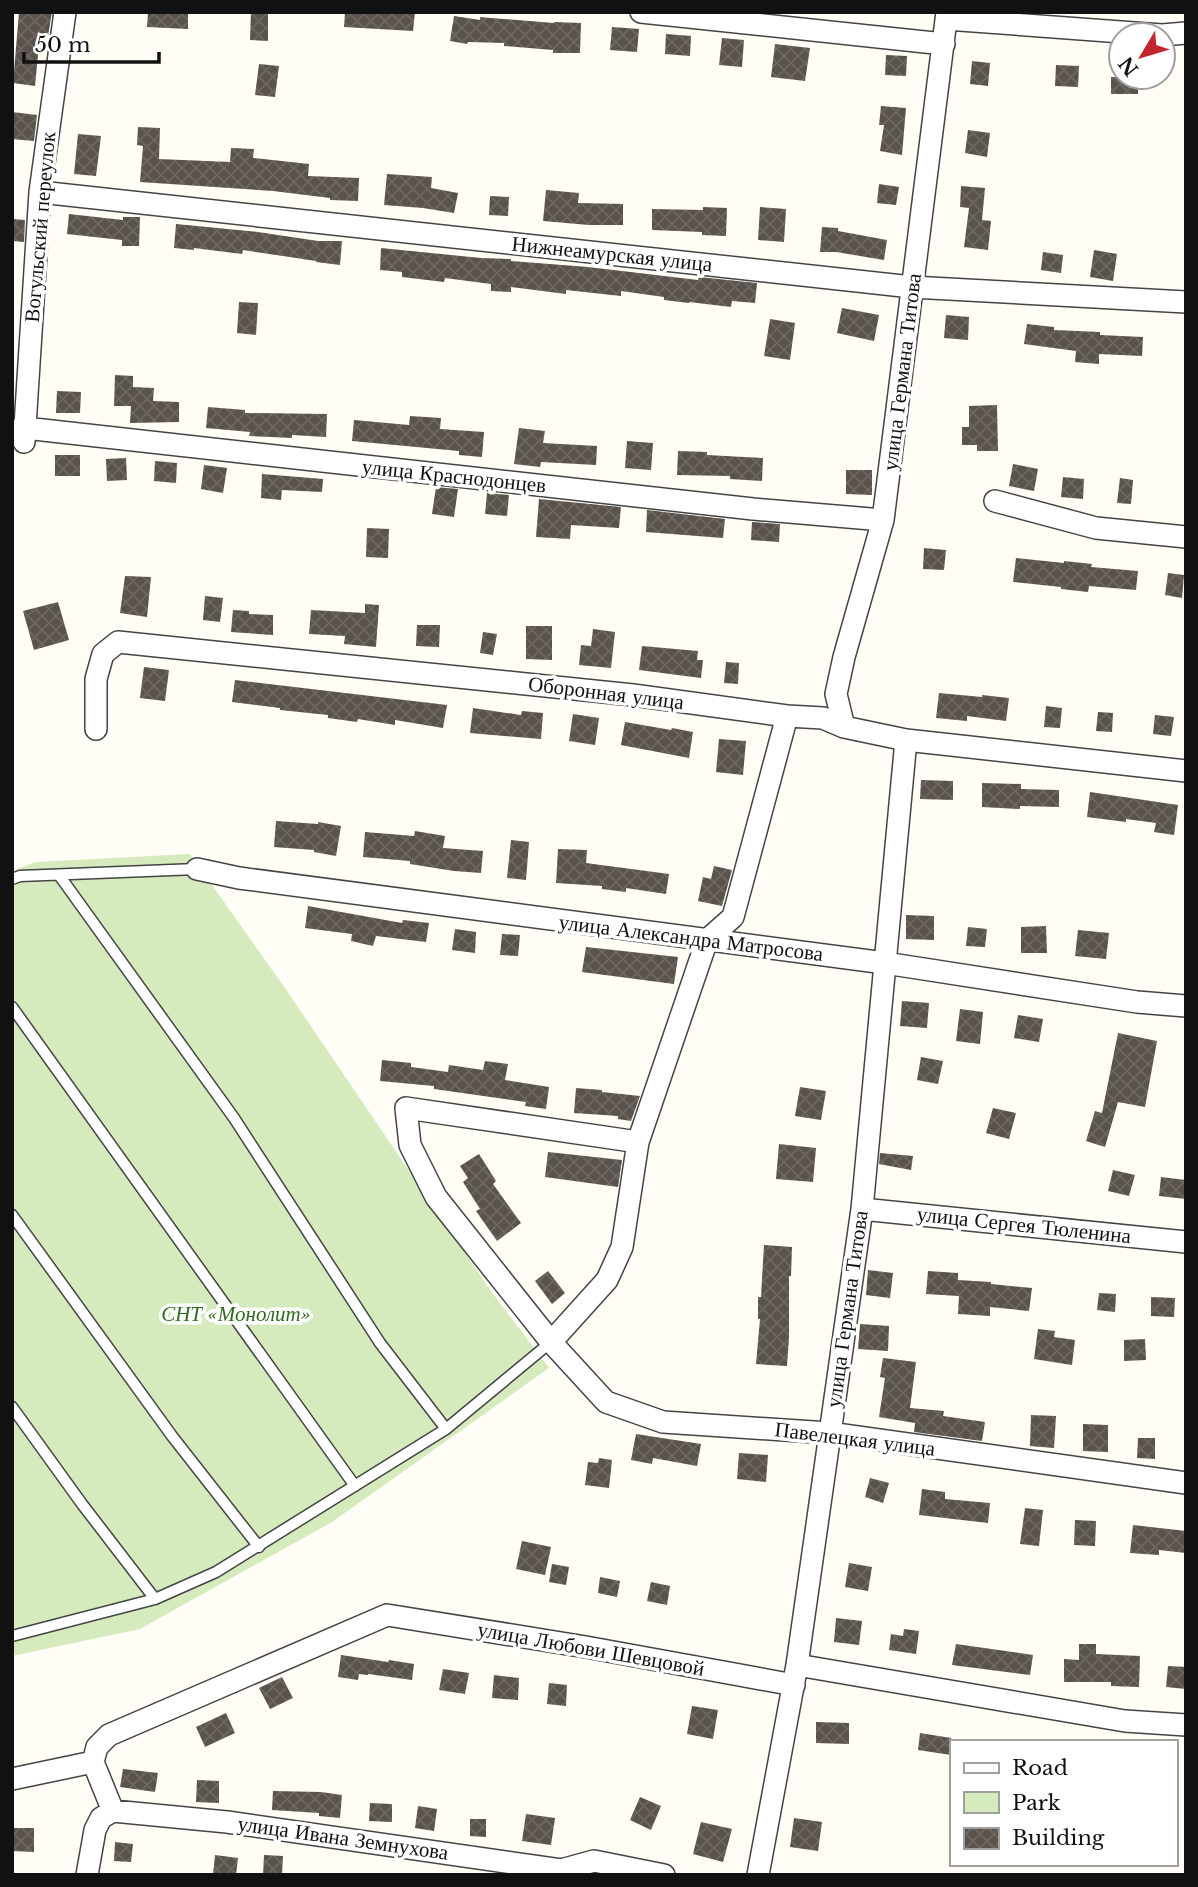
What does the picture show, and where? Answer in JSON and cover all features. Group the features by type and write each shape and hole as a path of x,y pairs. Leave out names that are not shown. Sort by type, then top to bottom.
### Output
{"street":[{"name":"Вогульский переулок","path":"20,434 40,192 65,12"},
{"path":"641,12 944,44"},
{"path":"947,16 1162,35 1186,33"},
{"name":"улица Германа Титова","path":"844,727 836,694 883,520 947,16"},
{"name":"Нижнеамурская улица","path":"40,192 912,287 1186,302"},
{"name":"улица Краснодонцев","path":"20,434 883,520"},
{"path":"995,502 1097,528 1186,537"},
{"name":"Оборонная улица","path":"96,729 96,679 103,654 118,642 619,693 787,716 823,718 844,727 906,740 1186,771"},
{"path":"551,1342 607,1280 622,1247 638,1142 707,940 733,917 787,716"},
{"name":"улица Германа Титова","path":"758,1875 795,1675 862,1209 906,740"},
{"name":"улица Александра Матросова","path":"197,869 239,878 886,962 1137,1002 1186,1006"},
{"name":"Павелецкая улица","path":"638,1142 406,1108 410,1146 436,1198 551,1342 606,1402 663,1422 829,1433 1186,1483"},
{"name":"улица Сергея Тюленина","path":"862,1209 1186,1242"},
{"name":"улица Любови Шевцовой","path":"93,1762 97,1747 109,1735 387,1615 586,1647 1125,1721 1186,1724"},
{"path":"12,1779 93,1762 113,1811 101,1818 95,1830 87,1875"},
{"name":"улица Ивана Земнухова","path":"113,1811 227,1822 561,1870 587,1868 664,1875"}],"lane":[{"path":"12,879 20,876 197,869"},
{"path":"59,875 234,1118 380,1343 446,1429"},
{"path":"12,1007 355,1486"},
{"path":"12,1215 172,1436 259,1547"},
{"path":"12,1636 156,1599 216,1572 446,1429 551,1342"},
{"path":"12,1406 82,1504 156,1599"}],"green space":[{"name":"СНТ «Монолит»","path":"190,854 287,991 488,1287 549,1368 332,1522 140,1629 12,1656 12,871 36,862"}],"building":[{"path":"19,12 52,12 48,36 40,35 35,86 13,83"},
{"path":"148,12 188,12 188,29 147,27"},
{"path":"251,12 268,12 268,41 250,40"},
{"path":"345,12 415,12 413,31 344,27"},
{"path":"454,16 480,20 480,17 581,23 580,53 553,53 553,50 504,46 504,43 467,44 450,41"},
{"path":"612,27 639,29 637,52 610,50"},
{"path":"666,34 691,36 690,56 665,54"},
{"path":"722,38 744,40 742,67 719,65"},
{"path":"775,44 810,48 805,81 771,77"},
{"path":"886,55 907,56 906,76 885,75"},
{"path":"972,61 990,63 988,86 970,84"},
{"path":"259,64 279,66 275,97 255,95"},
{"path":"1056,65 1079,66 1078,87 1055,86"},
{"path":"1111,91 1138,91 1138,94 1111,94"},
{"path":"881,106 906,108 902,155 880,151 884,125 879,125"},
{"path":"12,112 37,115 34,141 12,139"},
{"path":"138,127 160,128 159,159 230,162 231,148 254,149 253,158 309,164 308,176 359,178 358,201 330,200 273,191 140,182 143,146 137,145"},
{"path":"968,130 990,133 987,157 965,153"},
{"path":"78,134 101,136 96,176 74,174"},
{"path":"387,174 432,177 431,188 458,193 454,213 384,205"},
{"path":"879,184 899,187 896,205 877,203"},
{"path":"961,186 985,188 982,220 991,221 988,250 964,247 969,208 960,207"},
{"path":"546,190 579,193 578,203 623,204 623,225 543,221"},
{"path":"490,196 509,197 508,216 489,215"},
{"path":"703,207 727,208 726,236 652,230 652,209 703,210"},
{"path":"760,207 786,209 784,242 758,240"},
{"path":"69,214 123,220 123,217 140,217 139,246 122,246 122,240 67,234"},
{"path":"12,219 25,220 24,242 12,241"},
{"path":"176,224 318,241 342,241 340,265 243,250 242,254 174,248"},
{"path":"822,227 838,228 838,231 887,240 884,260 820,252"},
{"path":"381,248 511,259 698,280 699,277 757,283 755,303 732,301 731,307 664,300 664,297 621,291 621,296 566,290 566,294 511,287 511,292 491,291 491,284 445,278 444,282 402,277 402,272 380,270"},
{"path":"1094,250 1117,254 1113,281 1090,277"},
{"path":"1043,252 1063,255 1061,273 1041,270"},
{"path":"239,302 258,303 256,335 237,333"},
{"path":"842,308 879,315 874,341 837,333"},
{"path":"946,315 969,317 968,340 944,338"},
{"path":"770,319 795,323 790,360 764,356"},
{"path":"1027,324 1054,327 1054,330 1143,337 1142,356 1099,354 1099,364 1075,362 1076,351 1024,344"},
{"path":"115,375 133,376 133,387 154,388 153,401 179,402 179,422 130,423 131,406 114,406"},
{"path":"57,391 81,392 80,413 56,413"},
{"path":"997,405 998,451 977,451 977,445 962,445 962,427 969,427 969,406"},
{"path":"208,407 245,410 245,413 327,414 326,437 249,436 250,432 206,428"},
{"path":"410,416 441,418 440,429 484,432 482,457 459,455 459,451 352,441 354,420 409,425"},
{"path":"519,428 545,431 543,443 597,446 596,465 541,462 540,467 514,464"},
{"path":"627,441 653,443 651,470 625,468"},
{"path":"678,451 763,458 762,481 730,479 730,476 677,475"},
{"path":"55,455 80,455 80,476 55,476"},
{"path":"126,458 127,480 107,481 106,459"},
{"path":"155,461 177,463 176,483 154,481"},
{"path":"1013,464 1038,469 1034,491 1009,486"},
{"path":"204,465 227,468 223,493 201,489"},
{"path":"846,470 872,470 872,495 846,494"},
{"path":"262,474 323,479 322,492 282,490 281,500 261,498"},
{"path":"1063,477 1084,479 1083,499 1061,497"},
{"path":"1120,478 1133,480 1131,504 1117,503"},
{"path":"436,487 458,489 454,517 432,514"},
{"path":"487,493 509,495 507,516 485,514"},
{"path":"539,499 621,507 619,528 571,525 570,539 536,537"},
{"path":"647,510 725,519 723,538 646,532"},
{"path":"752,522 780,524 779,542 751,540"},
{"path":"367,528 389,529 388,558 366,557"},
{"path":"924,548 946,550 944,570 923,569"},
{"path":"1016,558 1064,561 1092,564 1091,567 1138,571 1136,590 1089,586 1088,592 1013,582"},
{"path":"1168,573 1184,575 1182,598 1165,595"},
{"path":"125,576 151,577 147,617 120,613"},
{"path":"205,596 223,598 220,622 203,620"},
{"path":"58,602 69,640 34,650 23,611"},
{"path":"365,604 379,605 376,647 344,644 345,636 309,634 311,610 365,613"},
{"path":"233,610 273,615 273,635 231,632"},
{"path":"417,625 440,625 439,647 416,646"},
{"path":"526,626 552,626 552,660 526,659"},
{"path":"593,629 615,632 611,668 579,665 581,645 591,646"},
{"path":"483,632 497,634 493,655 480,653"},
{"path":"642,646 698,651 697,660 703,660 701,678 639,670"},
{"path":"726,662 739,663 738,684 724,683"},
{"path":"144,667 169,670 165,701 140,698"},
{"path":"235,680 447,705 443,728 395,720 395,725 358,719 357,722 328,718 328,715 232,702"},
{"path":"939,693 1009,698 1006,721 967,716 967,721 936,718"},
{"path":"1046,706 1062,708 1060,728 1044,727"},
{"path":"473,708 521,715 522,711 543,713 541,739 470,733"},
{"path":"1098,712 1113,713 1112,732 1096,731"},
{"path":"573,714 599,718 595,745 569,741"},
{"path":"1155,715 1174,717 1171,736 1153,734"},
{"path":"625,722 693,732 689,758 621,745"},
{"path":"719,739 746,741 743,775 716,772"},
{"path":"921,780 953,781 953,800 920,799"},
{"path":"982,783 1021,784 1021,789 1059,790 1059,807 982,807"},
{"path":"1090,792 1178,805 1174,835 1154,832 1156,823 1087,817"},
{"path":"276,821 318,822 341,826 336,856 314,850 274,847"},
{"path":"415,831 445,836 443,848 483,851 481,873 410,864 410,861 363,857 365,832 414,836"},
{"path":"511,840 529,842 526,880 507,878"},
{"path":"558,849 587,850 586,863 669,874 666,894 556,883"},
{"path":"714,866 732,870 722,906 698,901 703,877 711,879"},
{"path":"308,906 402,923 403,920 429,923 426,942 376,936 373,946 351,941 352,934 305,928"},
{"path":"906,915 934,916 934,940 906,939"},
{"path":"1046,926 1047,953 1021,953 1021,927"},
{"path":"968,927 987,929 985,947 966,946"},
{"path":"455,929 476,932 475,953 452,950"},
{"path":"1078,930 1109,933 1106,959 1075,956"},
{"path":"502,934 520,935 518,956 500,955"},
{"path":"586,947 678,957 674,984 582,972"},
{"path":"902,1001 929,1003 927,1028 900,1026"},
{"path":"960,1009 983,1012 980,1044 956,1041"},
{"path":"1018,1015 1043,1019 1039,1042 1014,1038"},
{"path":"1118,1033 1157,1041 1145,1107 1118,1102 1105,1147 1086,1141 1095,1111 1102,1113"},
{"path":"921,1057 943,1061 938,1084 917,1080"},
{"path":"382,1060 411,1063 411,1067 448,1072 449,1065 483,1070 485,1061 508,1064 505,1080 549,1087 546,1109 525,1106 526,1102 434,1089 434,1086 380,1081"},
{"path":"800,1087 826,1091 821,1120 795,1116"},
{"path":"576,1088 640,1096 631,1121 618,1119 618,1116 574,1113"},
{"path":"993,1108 1016,1113 1009,1139 986,1133"},
{"path":"779,1144 816,1148 813,1182 776,1179"},
{"path":"548,1152 622,1160 618,1187 545,1177"},
{"path":"880,1153 913,1156 911,1170 879,1164"},
{"path":"479,1154 496,1181 493,1184 521,1223 497,1241 476,1211 480,1209 463,1182 468,1178 460,1166"},
{"path":"1113,1170 1135,1175 1129,1196 1108,1191"},
{"path":"1161,1177 1186,1180 1186,1199 1159,1196"},
{"path":"764,1245 792,1247 787,1366 756,1364 760,1319 758,1297 761,1297"},
{"path":"868,1270 893,1273 890,1298 866,1295"},
{"path":"548,1271 565,1293 552,1304 535,1281"},
{"path":"928,1271 958,1273 958,1280 1032,1288 1029,1311 990,1307 990,1316 958,1314 959,1296 926,1294"},
{"path":"1099,1293 1116,1294 1115,1312 1097,1310"},
{"path":"1151,1297 1175,1298 1174,1317 1151,1316"},
{"path":"860,1324 889,1326 888,1351 858,1349"},
{"path":"1038,1329 1055,1331 1054,1337 1075,1340 1072,1365 1034,1359"},
{"path":"1145,1339 1146,1360 1124,1361 1124,1340"},
{"path":"883,1358 916,1362 910,1408 944,1411 943,1416 985,1422 982,1441 914,1432 915,1423 879,1417 885,1378 880,1377"},
{"path":"1031,1415 1056,1416 1054,1448 1030,1446"},
{"path":"1083,1424 1108,1425 1108,1452 1083,1451"},
{"path":"636,1434 701,1444 697,1466 653,1458 652,1464 631,1460"},
{"path":"1138,1438 1155,1438 1155,1459 1137,1458"},
{"path":"739,1453 768,1455 766,1482 737,1479"},
{"path":"599,1458 612,1460 609,1488 585,1485 588,1462 598,1463"},
{"path":"870,1478 889,1483 883,1503 865,1497"},
{"path":"922,1489 945,1492 945,1499 990,1503 988,1523 919,1515"},
{"path":"1025,1508 1043,1510 1039,1546 1020,1544"},
{"path":"1075,1520 1096,1521 1095,1546 1074,1545"},
{"path":"1133,1525 1186,1531 1186,1553 1159,1550 1159,1555 1130,1553"},
{"path":"522,1541 551,1547 545,1575 516,1569"},
{"path":"849,1563 872,1567 868,1591 845,1587"},
{"path":"552,1564 569,1567 566,1585 549,1582"},
{"path":"600,1577 620,1581 617,1597 598,1593"},
{"path":"651,1582 670,1586 667,1605 647,1601"},
{"path":"836,1618 862,1621 859,1645 834,1642"},
{"path":"904,1629 919,1631 916,1654 889,1650 891,1634 903,1636"},
{"path":"956,1644 1033,1655 1030,1675 952,1665"},
{"path":"1079,1644 1096,1644 1096,1654 1140,1656 1139,1687 1111,1686 1111,1682 1064,1682 1064,1659 1079,1660"},
{"path":"341,1655 414,1664 412,1680 368,1674 359,1674 358,1680 338,1677"},
{"path":"1168,1666 1186,1667 1186,1689 1166,1687"},
{"path":"443,1669 469,1673 465,1694 439,1690"},
{"path":"494,1675 519,1678 518,1700 492,1698"},
{"path":"282,1677 293,1698 270,1709 259,1688"},
{"path":"549,1683 567,1685 566,1706 547,1704"},
{"path":"692,1706 718,1710 713,1739 687,1734"},
{"path":"226,1713 235,1733 205,1747 196,1727"},
{"path":"816,1722 849,1723 849,1744 816,1743"},
{"path":"920,1733 951,1738 950,1755 918,1750"},
{"path":"123,1769 158,1773 155,1792 120,1787"},
{"path":"197,1780 219,1781 219,1803 196,1802"},
{"path":"273,1791 342,1795 340,1818 319,1816 319,1813 272,1810"},
{"path":"640,1797 661,1806 651,1830 630,1820"},
{"path":"370,1803 392,1804 392,1822 369,1821"},
{"path":"418,1806 437,1809 434,1831 415,1828"},
{"path":"526,1814 555,1818 551,1845 522,1841"},
{"path":"794,1818 822,1822 818,1851 790,1847"},
{"path":"470,1819 486,1819 486,1837 470,1836"},
{"path":"701,1822 732,1829 723,1862 693,1854"},
{"path":"12,1828 34,1828 34,1852 12,1851"},
{"path":"115,1842 133,1844 131,1862 114,1861"},
{"path":"215,1855 238,1858 236,1875 213,1875"},
{"path":"264,1855 283,1856 282,1875 263,1875"}]}
